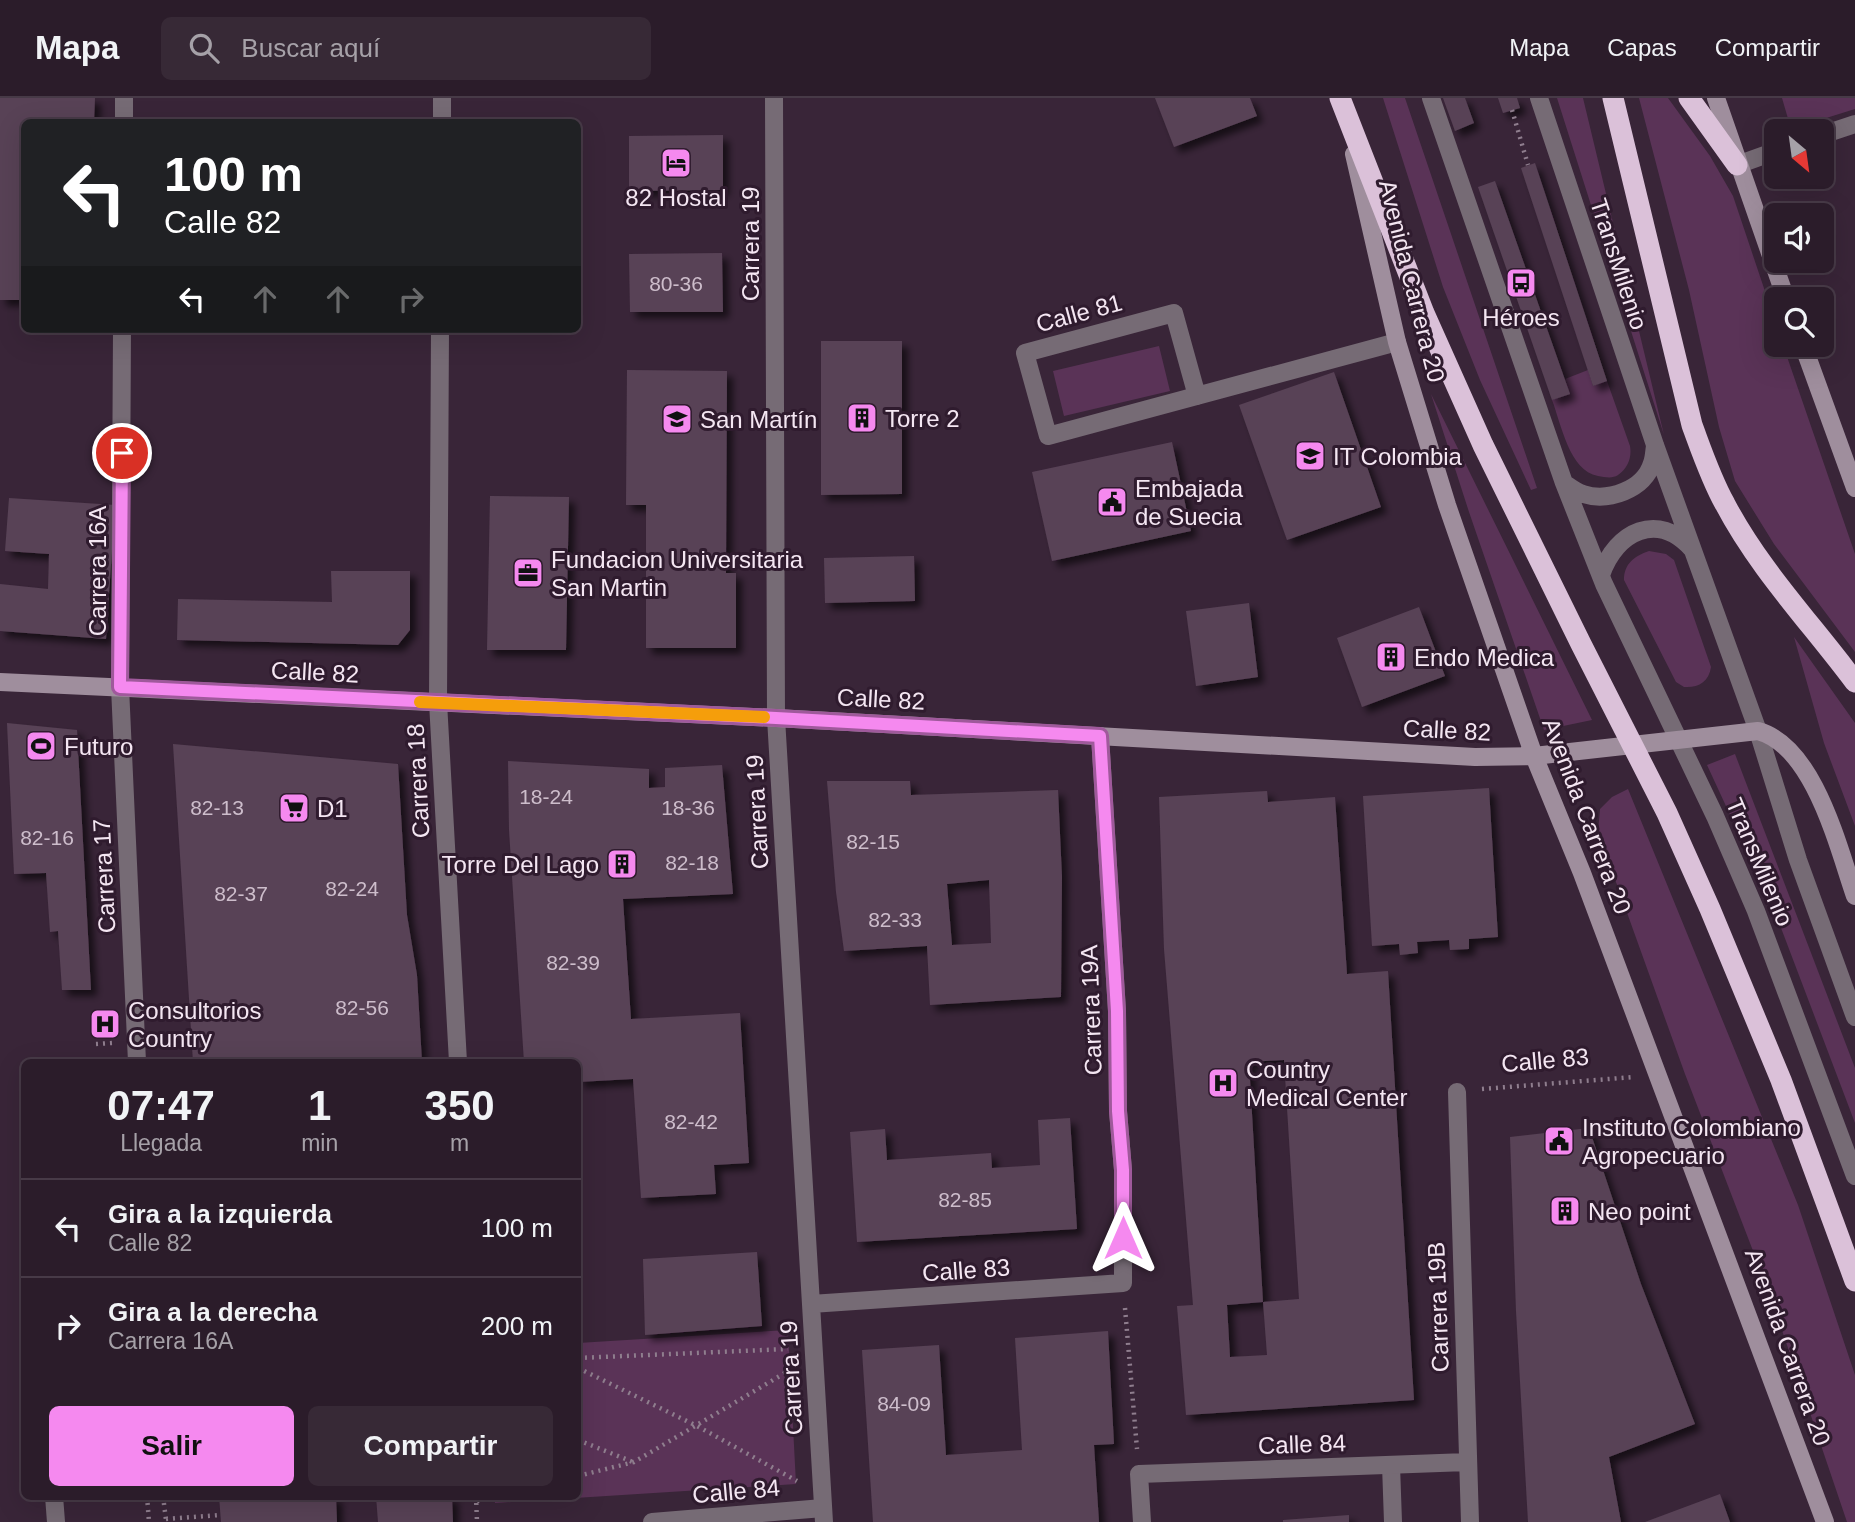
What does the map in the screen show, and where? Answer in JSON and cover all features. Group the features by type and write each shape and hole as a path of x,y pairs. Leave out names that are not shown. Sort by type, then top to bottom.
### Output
{"highway":[{"path":"1613,98 1692,425 1705,462 1725,505 1752,548 1790,601 1855,681"},
{"path":"1689,98 1737,164"},
{"name":"Avenida Carrera 20","path":"1342,107 1424,313 1483,445 1667,813 1710,909 1776,1067 1855,1281"}],"main road":[{"path":"1716,98 1782,287"},
{"name":"Avenida Carrera 20","path":"1342,107 1397,342 1447,505 1534,756 1582,873 1825,1522"},
{"path":"1807,357 1855,488"},
{"name":"Calle 82","path":"0,682 776,718 1475,757 1534,756 1758,731"},
{"path":"1758,731 1781,741 1810,778 1855,896"}],"street":[{"path":"124,98 124,119"},
{"path":"442,98 442,119"},
{"name":"Carrera 19","path":"774,98 776,718 823,1508"},
{"name":"TransMilenio","path":"1431,98 1564,483 1601,575 1756,911 1855,1176"},
{"name":"TransMilenio","path":"1539,98 1655,445 1758,731 1798,860 1855,1017"},
{"path":"1834,131 1855,124"},
{"path":"1737,164 1764,155"},
{"name":"Calle 81","path":"1197,396 1174,313 1025,353 1048,436 1197,396 1397,342"},
{"name":"Carrera 16A","path":"120,687 122,333"},
{"name":"Carrera 18","path":"440,333 438,702 458,1059"},
{"path":"1564,483 1582,494 1602,497 1623,493 1640,481 1652,465 1655,445"},
{"path":"1601,575 1607,558 1617,544 1631,534 1665,530 1681,537 1692,549"},
{"name":"Carrera 17","path":"120,687 137,1059"},
{"name":"Carrera 19A","path":"1100,736 1117,1011 1124,1283"},
{"name":"Carrera 19B","path":"1457,1091 1470,1522"},
{"name":"Calle 83","path":"811,1304 1124,1283"},
{"name":"Calle 84","path":"1139,1474 1467,1462"},
{"path":"1391,1465 1393,1522"},
{"path":"1139,1474 1142,1522"},
{"path":"54,1500 56,1522"},
{"name":"Calle 84","path":"652,1522 823,1508"}],"path":[{"path":"1512,110 1528,165"},
{"name":"Calle 83","path":"1457,1091 1638,1077"},
{"path":"1124,1283 1139,1474"},
{"path":"581,1358 814,1351"},
{"path":"581,1475 634,1462 698,1426 814,1351"},
{"path":"581,1369 698,1426 823,1508"},
{"path":"581,1441 634,1462"},
{"path":"147,1500 149,1522"},
{"path":"163,1500 166,1521 220,1515"},
{"path":"477,1500 477,1522"}],"shaded area":[{"path":"1383,98 1405,98 1537,488 1531,490 1480,380 1443,287"},
{"path":"1557,98 1583,98 1664,435"},
{"path":"1639,98 1668,98 1710,156 1733,196 1764,288 1764,357 1787,357 1855,554 1855,652 1774,544 1735,481 1719,427 1689,290"},
{"path":"1782,98 1855,98 1855,109 1823,119 1788,119"},
{"path":"1159,346 1170,391 1064,416 1053,371"},
{"path":"1588,370 1593,386 1607,381 1630,446 1627,466 1613,477 1598,476 1580,465 1568,445 1552,400 1569,394 1565,379"},
{"path":"1431,394 1592,720 1544,730"},
{"path":"1649,551 1666,554 1674,560 1711,667 1708,677 1698,685 1684,687 1676,682 1624,580 1631,561"},
{"path":"1794,637 1855,723 1855,826 1824,743"},
{"path":"1735,754 1855,1068 1855,1123 1775,912 1707,765"},
{"path":"1628,789 1798,1205 1855,1375 1855,1522 1847,1522 1770,1295 1685,1074 1598,832 1600,809 1612,797"},
{"path":"788,1330 796,1484 581,1498 581,1343"},
{"path":"495,1500 543,1500 495,1503"}],"building":[{"path":"0,98 95,98 94,119 21,119 21,300 0,300"},
{"path":"1155,98 1250,98 1257,116 1174,147"},
{"path":"1443,98 1465,98 1474,123 1455,131"},
{"path":"1498,98 1517,98 1520,108 1503,113"},
{"name":"82 Hostal","path":"723,135 723,190 629,191 629,136"},
{"name":"Héroes","path":"1535,163 1607,381 1593,386 1521,168"},
{"name":"Héroes","path":"1495,181 1570,394 1552,400 1478,187"},
{"path":"722,253 723,312 630,312 629,254"},
{"name":"Torre 2","path":"821,341 902,341 902,494 821,495"},
{"name":"San Martín","path":"627,370 727,371 726,573 736,573 736,648 646,648 646,505 626,505"},
{"name":"IT Colombia","path":"1334,372 1381,507 1287,540 1239,405"},
{"name":"Embajada de Suecia","path":"1172,442 1191,531 1052,561 1032,472"},
{"name":"Fundacion Universitaria San Martin","path":"490,496 569,497 566,650 487,650"},
{"path":"9,498 115,505 106,639 0,631 0,584 48,589 49,554 5,551"},
{"path":"914,556 915,601 825,603 824,558"},
{"path":"331,571 410,571 410,630 398,645 177,640 178,599 332,602"},
{"path":"1249,603 1258,677 1196,686 1186,611"},
{"name":"Endo Medica","path":"1419,607 1445,676 1362,707 1337,638"},
{"path":"7,723 77,730 91,990 62,990 58,931 50,932 46,873 14,874"},
{"path":"173,744 398,764 407,915 417,975 422,1059 193,1059"},
{"path":"508,761 649,769 649,788 665,787 665,768 722,765 733,894 623,899 631,1019 740,1013 749,1163 714,1165 716,1194 641,1198 633,1079 581,1082 581,1059 524,1059 509,830"},
{"path":"827,781 910,781 911,795 1058,790 1062,877 1061,997 930,1005 927,946 844,951","holes":["989,880 991,943 952,945 947,884"]},
{"path":"1489,788 1498,937 1469,939 1469,949 1450,950 1449,940 1417,942 1418,953 1400,955 1399,944 1372,946 1363,796"},
{"path":"1267,791 1268,802 1335,797 1347,974 1388,971 1414,1400 1186,1415 1177,1306 1193,1305 1164,949 1159,797","holes":["1284,1060 1299,1299 1263,1302 1249,1062","1263,1302 1267,1355 1230,1357 1227,1305"]},
{"path":"1070,1118 1077,1229 857,1242 850,1132 885,1129 887,1160 991,1153 992,1168 1040,1165 1038,1120"},
{"path":"1589,1128 1641,1284 1695,1424 1609,1457 1621,1522 1528,1522 1516,1311 1510,1137"},
{"path":"757,1252 762,1326 645,1335 643,1259"},
{"path":"1108,1331 1114,1444 1094,1445 1099,1522 873,1522 862,1350 939,1345 946,1455 1022,1450 1015,1338"},
{"path":"1720,1494 1730,1522 1645,1522"},
{"path":"219,1500 336,1500 337,1522 221,1522"},
{"path":"376,1500 452,1500 453,1522 378,1522"},
{"path":"1349,1515 1349,1522 1283,1522 1283,1520"}],"slow traffic":[{"path":"420,702 764,717"}],"place":[{"name":"82 Hostal","path":"676,163"},
{"name":"Héroes","path":"1521,283"},
{"name":"Torre 2","path":"862,418"},
{"name":"San Martín","path":"677,419"},
{"name":"IT Colombia","path":"1310,456"},
{"name":"Embajada de Suecia","path":"1112,502"},
{"name":"Fundacion Universitaria San Martin","path":"528,573"},
{"name":"Endo Medica","path":"1391,657"},
{"name":"Futuro","path":"41,746"},
{"name":"D1","path":"294,808"},
{"name":"Torre Del Lago","path":"622,864"},
{"name":"Consultorios Country","path":"105,1024"},
{"name":"Country Medical Center","path":"1223,1083"},
{"name":"Instituto Colombiano Agropecuario","path":"1559,1141"},
{"name":"Neo point","path":"1565,1211"}],"route":[{"path":"122,453 120,687 1100,736 1117,1011 1123,1238"}]}
